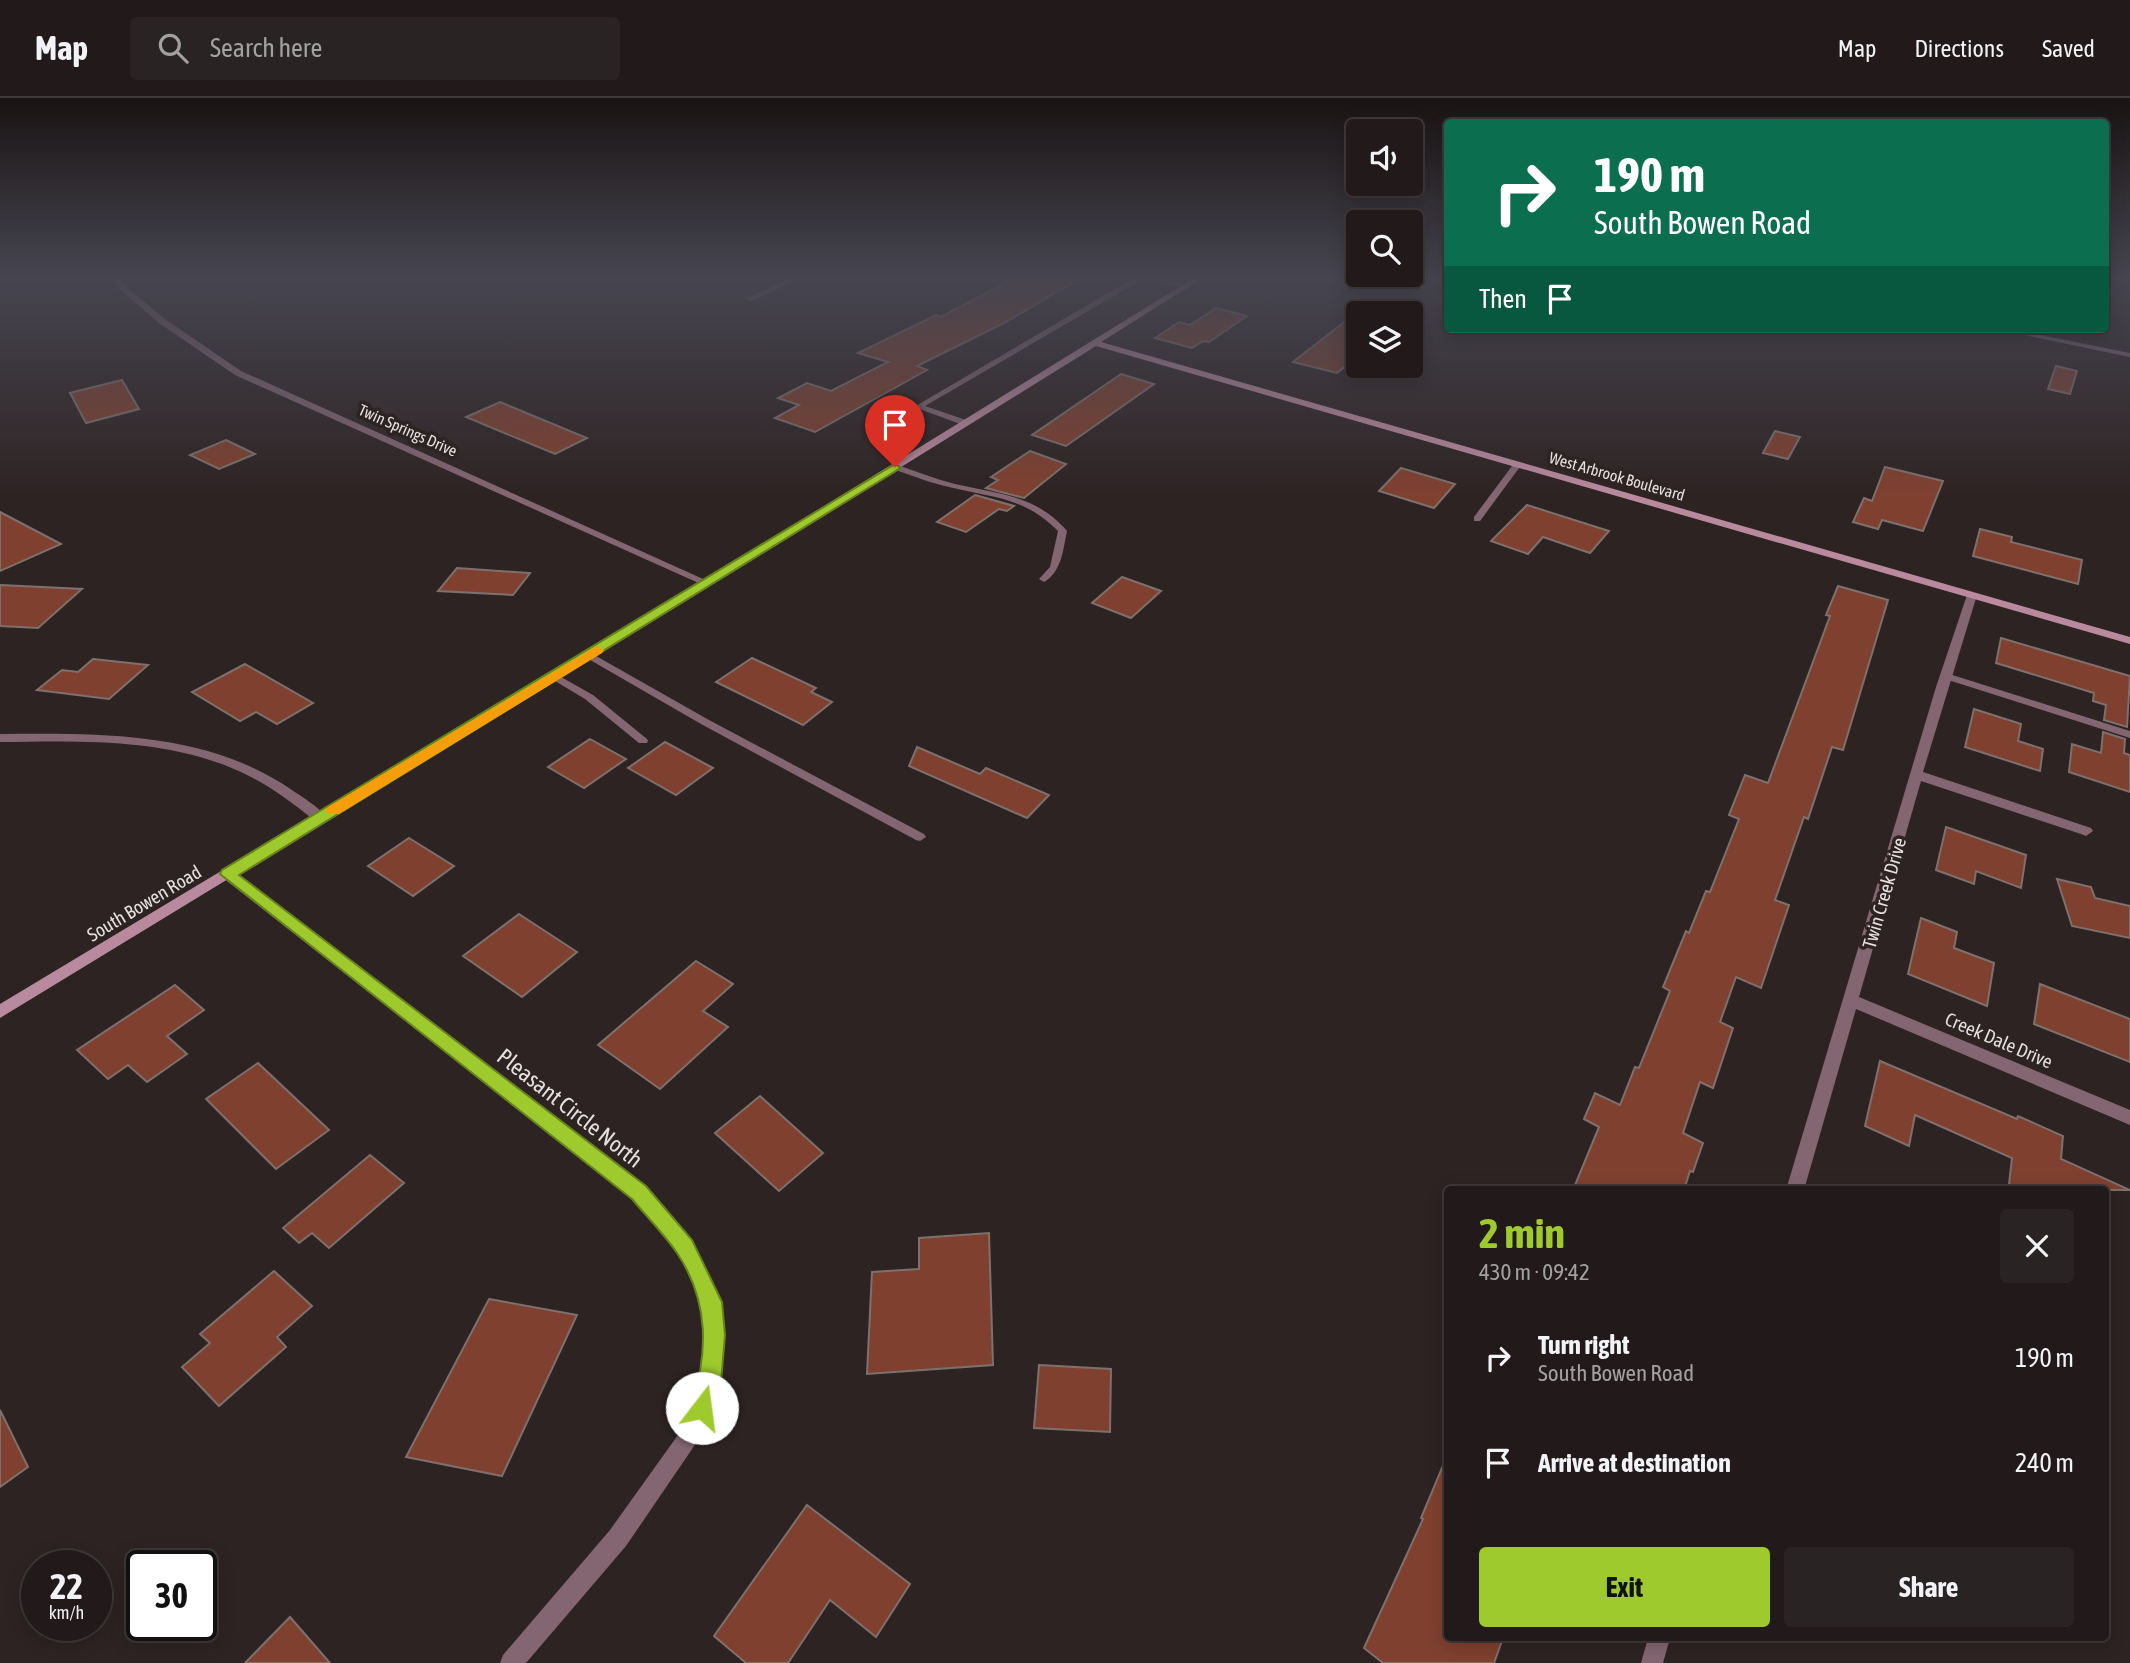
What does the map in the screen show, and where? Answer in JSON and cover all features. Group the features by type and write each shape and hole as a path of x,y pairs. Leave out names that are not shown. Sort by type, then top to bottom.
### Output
{"main road":[{"name":"South Bowen Road","path":"0,1012 707,583 1084,349"},
{"name":"West Arbrook Boulevard","path":"1119,349 2130,641"}],"street":[{"name":"Twin Springs Drive","path":"203,349 238,373 707,583"},
{"path":"966,423 918,407 1018,349"},
{"path":"2100,349 2130,355"},
{"name":"Twin Creek Drive","path":"1796,1186 1972,596"},
{"path":"0,738 86,737 140,741 191,751 242,768 287,791 320,818"},
{"path":"1918,775 2086,831"},
{"name":"Pleasant Circle North","path":"228,874 639,1193 685,1247 712,1302 714,1335 710,1382 696,1426 618,1538 511,1663"},
{"name":"Creek Dale Drive","path":"1853,1001 2130,1118"},
{"path":"1651,1663 1658,1641"}],"lane":[{"path":"1477,519 1518,464"},
{"path":"895,467 948,485 1005,495 1030,503 1048,514 1063,531 1054,568 1044,579"},
{"path":"589,655 705,722 919,837"},
{"path":"554,676 589,697 643,741"},
{"path":"1946,676 2130,735"}],"building":[{"path":"866,349 951,349 917,366 927,370 815,432 775,418 799,405 778,398 807,383 831,391 888,362 858,353"},
{"path":"1310,349 1346,349 1346,366 1337,373 1293,362"},
{"path":"2056,366 2077,371 2070,394 2048,389"},
{"path":"1121,374 1154,384 1066,446 1032,435"},
{"path":"122,380 139,409 86,423 70,393"},
{"path":"500,402 587,438 555,454 466,417"},
{"path":"1775,431 1800,437 1788,459 1763,453"},
{"path":"226,440 255,454 219,469 190,455"},
{"path":"1030,451 1066,464 1024,498 986,488 998,480 991,477"},
{"path":"1885,467 1943,481 1923,531 1882,520 1878,529 1853,522 1864,498 1872,501"},
{"path":"1401,468 1455,484 1434,508 1379,491"},
{"path":"975,495 1014,506 1007,511 999,509 966,532 937,522"},
{"path":"1527,505 1609,531 1590,553 1543,537 1528,554 1491,541"},
{"path":"0,512 61,544 0,571"},
{"path":"1980,529 2012,537 2011,542 2082,560 2078,584 1973,556"},
{"path":"457,568 530,573 513,595 438,591"},
{"path":"1122,577 1161,591 1131,618 1092,603"},
{"path":"0,585 82,589 38,628 0,626"},
{"path":"1838,586 1888,600 1843,750 1832,747 1808,819 1804,817 1775,900 1789,905 1761,988 1736,977 1720,1022 1733,1028 1713,1088 1700,1082 1683,1133 1703,1143 1693,1172 1690,1171 1685,1186 1575,1186 1599,1127 1584,1119 1595,1093 1620,1105 1635,1067 1639,1068 1670,991 1663,987 1686,931 1689,933 1706,891 1710,892 1739,819 1729,815 1745,775 1768,783 1830,616 1826,615"},
{"path":"2001,638 2130,676 2127,727 2104,720 2106,705 2093,701 2094,693 1996,663"},
{"path":"752,658 816,688 811,692 832,702 803,725 716,682"},
{"path":"93,659 148,665 109,699 37,690 62,670 78,672"},
{"path":"245,664 313,703 277,724 256,712 240,721 192,692"},
{"path":"1974,709 2021,724 2018,741 2043,749 2040,771 1965,747"},
{"path":"2103,732 2125,739 2124,753 2130,755 2130,792 2069,772 2072,744 2101,753"},
{"path":"590,739 626,759 584,788 548,767"},
{"path":"665,742 713,768 676,795 628,768"},
{"path":"917,747 980,774 986,768 1049,795 1027,818 909,766"},
{"path":"1946,827 2026,855 2021,888 1976,871 1974,884 1936,870"},
{"path":"409,838 454,866 413,896 368,866"},
{"path":"2057,879 2091,887 2095,898 2130,906 2130,938 2072,926"},
{"path":"519,914 577,952 522,997 463,956"},
{"path":"1921,918 1957,932 1954,948 1994,963 1987,1006 1908,974"},
{"path":"696,961 733,984 703,1011 728,1027 660,1089 598,1045"},
{"path":"2040,984 2130,1019 2130,1062 2034,1024"},
{"path":"175,985 204,1010 167,1036 187,1054 147,1082 128,1065 108,1079 77,1050"},
{"path":"1880,1061 2063,1136 2061,1159 2130,1190 2109,1190 2109,1186 2014,1186 2009,1184 2012,1158 1915,1115 1909,1146 1865,1126"},
{"path":"258,1063 329,1130 276,1169 206,1099"},
{"path":"760,1096 823,1153 779,1191 715,1133"},
{"path":"370,1155 404,1183 329,1248 312,1233 299,1243 283,1228"},
{"path":"989,1233 993,1365 867,1374 872,1272 919,1269 919,1238"},
{"path":"274,1271 312,1306 277,1337 286,1347 219,1406 182,1367 210,1343 200,1334"},
{"path":"489,1299 577,1315 502,1476 406,1457"},
{"path":"1039,1365 1111,1369 1110,1432 1034,1428"},
{"path":"0,1410 28,1467 0,1487"},
{"path":"1444,1463 1444,1641 1502,1641 1494,1663 1383,1663 1364,1648 1423,1519 1421,1518"},
{"path":"807,1505 910,1584 876,1637 830,1600 788,1663 746,1663 714,1636"},
{"path":"290,1617 330,1663 245,1663"}],"slow traffic":[{"path":"334,810 597,650"}],"route":[{"path":"702,1408 710,1382 714,1335 712,1302 685,1247 639,1193 228,874 895,467"}]}
